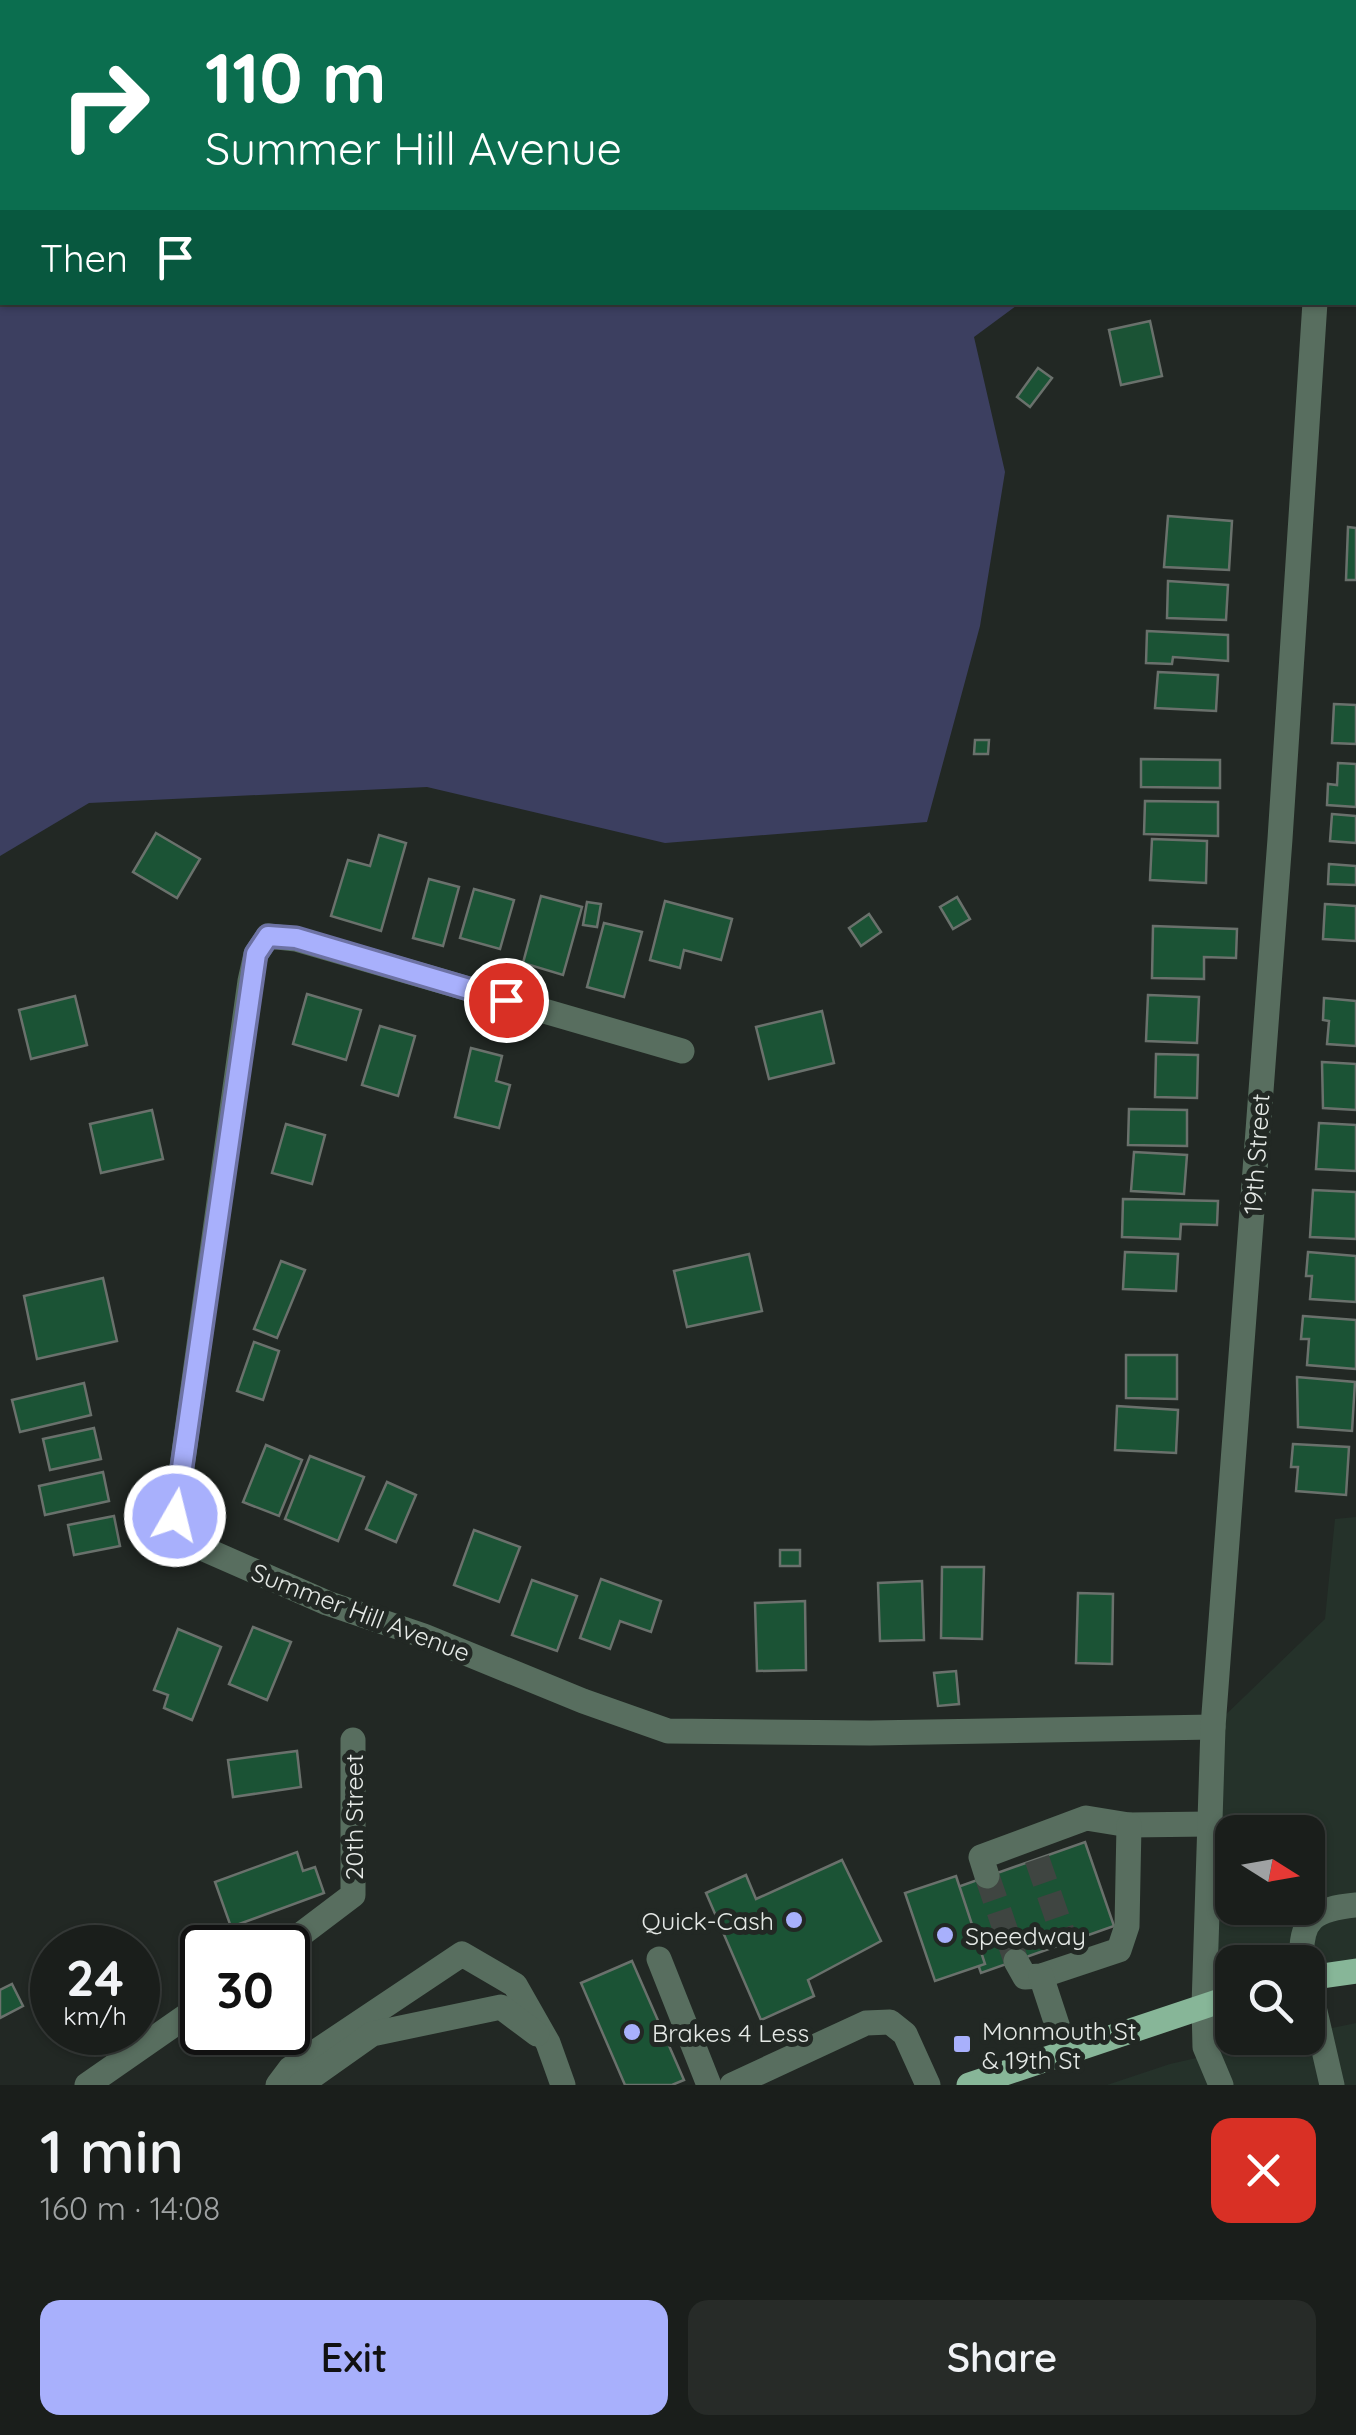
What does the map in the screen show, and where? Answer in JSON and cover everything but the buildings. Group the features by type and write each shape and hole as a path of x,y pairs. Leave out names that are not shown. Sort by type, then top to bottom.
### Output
{"main road":[{"path":"1325,1976 1356,1971"},
{"path":"969,2085 1215,2002"}],"street":[{"name":"19th Street","path":"1220,2085 1206,2047 1204,2006 1213,1727 1315,305"},
{"name":"Summer Hill Avenue","path":"682,1051 296,938 268,936 256,954 250,981 175,1516 188,1542 328,1603 668,1731 870,1733 1213,1727"},
{"name":"20th Street","path":"310,1928 353,1895 353,1740"},
{"path":"987,1876 981,1856 1033,1849 1086,1818 1129,1825 1210,1824"},
{"path":"1016,1961 1024,1977 1041,1976 1070,1954 1119,1950 1128,1926 1129,1825"},
{"path":"1302,1945 1302,1934 1310,1920 1325,1908 1356,1905"},
{"path":"278,2085 290,2069 462,1954 515,1985 548,2043 563,2085"},
{"path":"659,1959 709,2085"},
{"path":"1041,1976 1066,2052"},
{"path":"300,2085 372,2034 501,2006 548,2043"},
{"path":"87,2085 180,2020"},
{"path":"732,2085 866,2023 890,2022 905,2034 928,2085"},
{"path":"1325,2054 1331,2080 1356,2078"}],"shaded area":[{"path":"0,305 1017,305 974,337 1005,472 980,626 927,822 665,843 427,787 89,803 0,856"},
{"path":"1356,1517 1356,1971 1325,1976 1325,1945 1215,1945 1215,2002 1204,2006 1213,1727 1325,1619 1335,1519"},
{"path":"1356,2023 1356,2085 1107,2085 1215,2054 1325,2055 1325,2029"}],"tunnel":[{"path":"1037,1859 1066,1943"},
{"path":"987,1876 1016,1961"}],"place":[{"name":"Quick-Cash","path":"794,1920"},
{"name":"Speedway","path":"945,1935"},
{"name":"Brakes 4 Less","path":"632,2032"},
{"name":"Monmouth St & 19th St","path":"962,2044"}],"route":[{"path":"175,1516 256,954 268,936 296,938 506,1000"}]}
